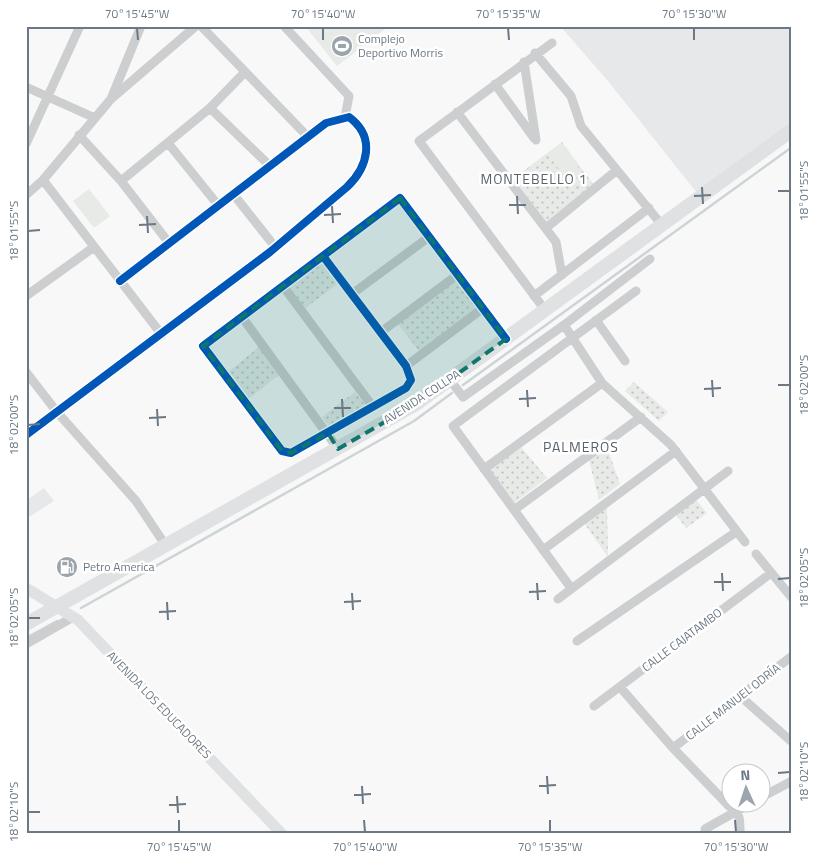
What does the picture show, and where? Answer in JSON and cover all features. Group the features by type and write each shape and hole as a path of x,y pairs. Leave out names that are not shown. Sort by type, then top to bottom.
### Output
{"main road":[{"name":"AVENIDA COLLPA","path":"26,624 416,404 792,130"}],"street":[{"path":"26,144 80,26"},
{"path":"111,99 141,26"},
{"path":"26,196 43,180 111,99 196,26"},
{"path":"201,26 308,137"},
{"path":"284,26 349,96 345,117"},
{"path":"545,310 418,141 552,42"},
{"path":"535,54 571,96 581,126 661,224"},
{"path":"495,84 536,140 524,62"},
{"path":"121,181 210,108 245,72"},
{"path":"26,87 95,118"},
{"path":"210,108 270,166"},
{"path":"457,112 556,242 562,275"},
{"path":"26,435 276,248 347,187 361,169 366,153 365,136 358,123 345,117 326,122 234,195 218,205 120,281"},
{"path":"79,135 121,181 169,243"},
{"path":"168,143 218,205"},
{"path":"546,228 618,170"},
{"path":"43,180 162,335"},
{"path":"234,195 276,248"},
{"path":"323,256 406,366 411,380 409,385 328,433 291,453 282,451 203,346 400,198 506,339"},
{"path":"534,296 649,208"},
{"path":"352,294 429,237"},
{"path":"26,296 94,247"},
{"path":"450,380 463,398 564,325 650,259"},
{"path":"381,332 457,275"},
{"path":"283,286 373,407"},
{"path":"571,588 453,426 636,291"},
{"path":"406,366 482,308"},
{"path":"242,317 338,448"},
{"path":"596,320 625,362"},
{"path":"564,325 602,383 676,451 744,542"},
{"path":"26,372 57,412 136,500 166,546"},
{"path":"484,469 602,383"},
{"path":"514,510 641,418"},
{"path":"543,550 676,451"},
{"path":"558,599 728,471"},
{"path":"577,641 736,532"},
{"path":"756,554 792,598"},
{"name":"CALLE CAJATAMBO","path":"594,706 771,573"},
{"name":"AVENIDA LOS EDUCADORES","path":"26,588 73,617 282,834"},
{"path":"26,644 73,617"},
{"name":"CALLE MANUEL ODRÍA","path":"673,748 792,656"},
{"path":"620,687 673,748 720,794"},
{"path":"740,696 792,742"},
{"path":"770,793 792,781"},
{"path":"705,829 735,812"},
{"path":"738,812 740,815 740,834"}],"highlighted area":[{"path":"400,198 506,339 416,404 338,449 328,433 291,453 282,451 203,346"}],"shaded area":[{"name":"Complejo Deportivo Morris","path":"305,26 389,26 337,66"},
{"path":"560,26 792,26 792,126 697,193 608,81"},
{"path":"562,142 593,184 546,222 514,178"},
{"path":"561,144 582,173 570,184 547,153"},
{"path":"89,189 110,216 94,228 73,201"},
{"path":"324,262 339,283 304,309 288,287"},
{"path":"457,280 477,308 419,351 398,324"},
{"path":"259,347 279,375 247,400 227,373"},
{"path":"634,382 668,412 659,421 625,391"},
{"path":"355,392 366,406 329,427 322,417"},
{"path":"521,447 547,478 513,504 489,469"},
{"path":"607,447 620,484 599,500 589,460"},
{"path":"44,488 54,501 26,519 26,501"},
{"path":"694,497 707,513 686,528 674,512"},
{"path":"607,506 608,557 584,523"}],"waterway":[{"path":"463,385 792,147"},
{"path":"81,608 414,421 452,393"},
{"path":"26,638 57,621"}],"cycle path":[{"path":"26,435 270,252 347,187 360,170 366,152 366,143 358,125 349,117 326,123 120,281"},
{"path":"323,256 406,366 411,380 406,388 291,453 282,451 203,346 400,198 506,339"}],"place":[{"name":"Complejo Deportivo Morris","path":"342,46"},
{"name":"Petro America","path":"67,567"}],"district":[{"name":"MONTEBELLO 1","path":"534,179"},
{"name":"PALMEROS","path":"581,447"}]}
